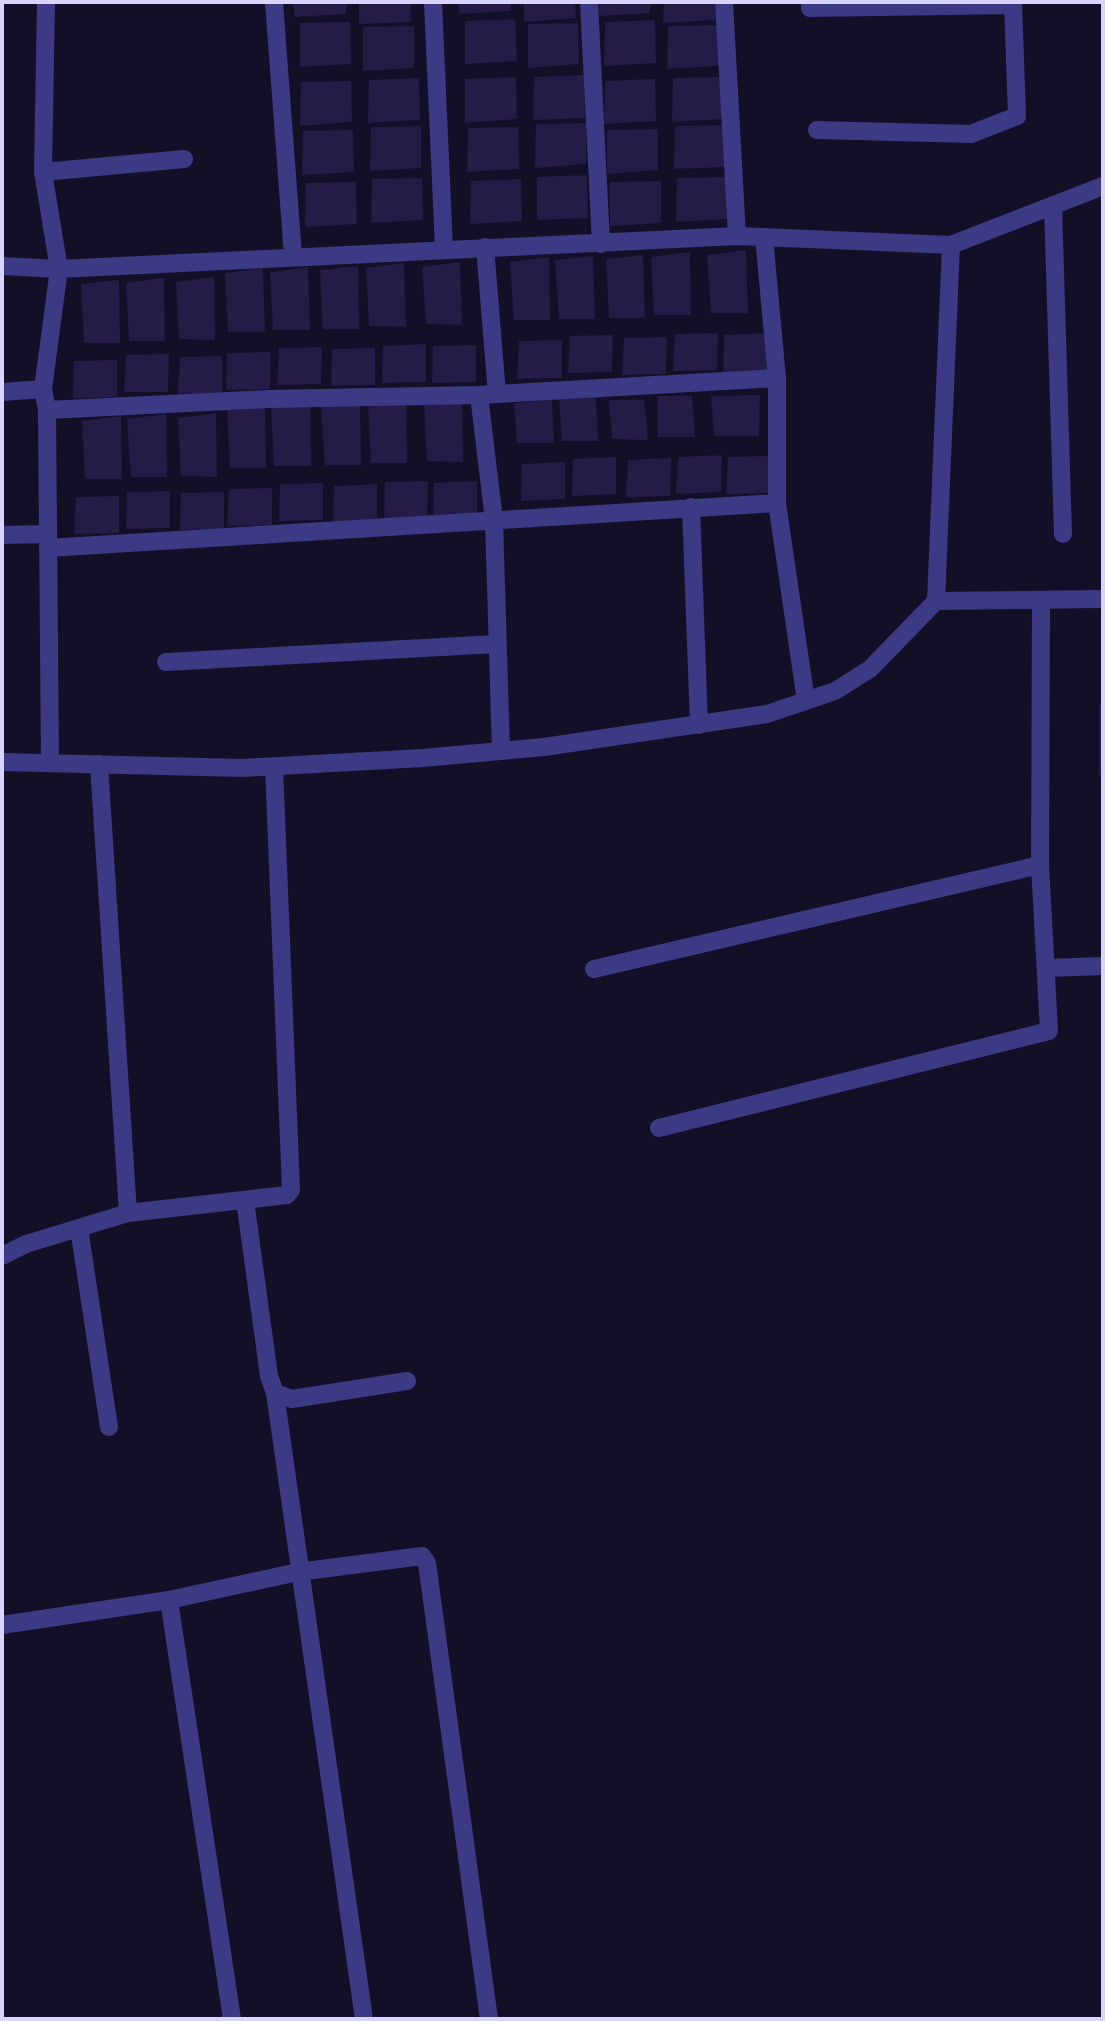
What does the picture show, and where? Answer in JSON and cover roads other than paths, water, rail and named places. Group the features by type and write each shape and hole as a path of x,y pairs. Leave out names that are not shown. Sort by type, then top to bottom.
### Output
{"street":[{"path":"46,2 43,172 59,269 43,389 47,410 50,763"},
{"path":"274,2 293,256"},
{"path":"433,2 444,249"},
{"path":"589,2 601,244"},
{"path":"724,2 737,236"},
{"path":"810,8 1013,3 1017,116 971,134 817,130"},
{"path":"43,172 184,159"},
{"path":"2,266 59,269 737,236 951,246 1103,186"},
{"path":"1053,205 1063,534"},
{"path":"764,237 777,378 777,503 806,701"},
{"path":"2,762 274,766 501,751 767,714 835,691 870,669 936,601 951,246"},
{"path":"485,247 497,394"},
{"path":"47,410 268,399 479,395 777,378"},
{"path":"2,392 43,389"},
{"path":"479,395 494,520 501,751"},
{"path":"2,535 48,541 494,520 777,503"},
{"path":"691,508 699,725"},
{"path":"936,601 1103,599"},
{"path":"659,1128 1049,1031 1040,865 1041,600"},
{"path":"166,662 497,644"},
{"path":"99,764 128,1213"},
{"path":"2,1256 26,1244 128,1213 287,1195 291,1190 274,766"},
{"path":"594,969 1040,865"},
{"path":"1046,968 1103,965"},
{"path":"245,1200 364,2019"},
{"path":"79,1228 108,1427"},
{"path":"275,1393 292,1399 407,1381"},
{"path":"2,1625 169,1600 298,1572 422,1556 427,1563 489,2019"},
{"path":"169,1600 232,2019"}]}
